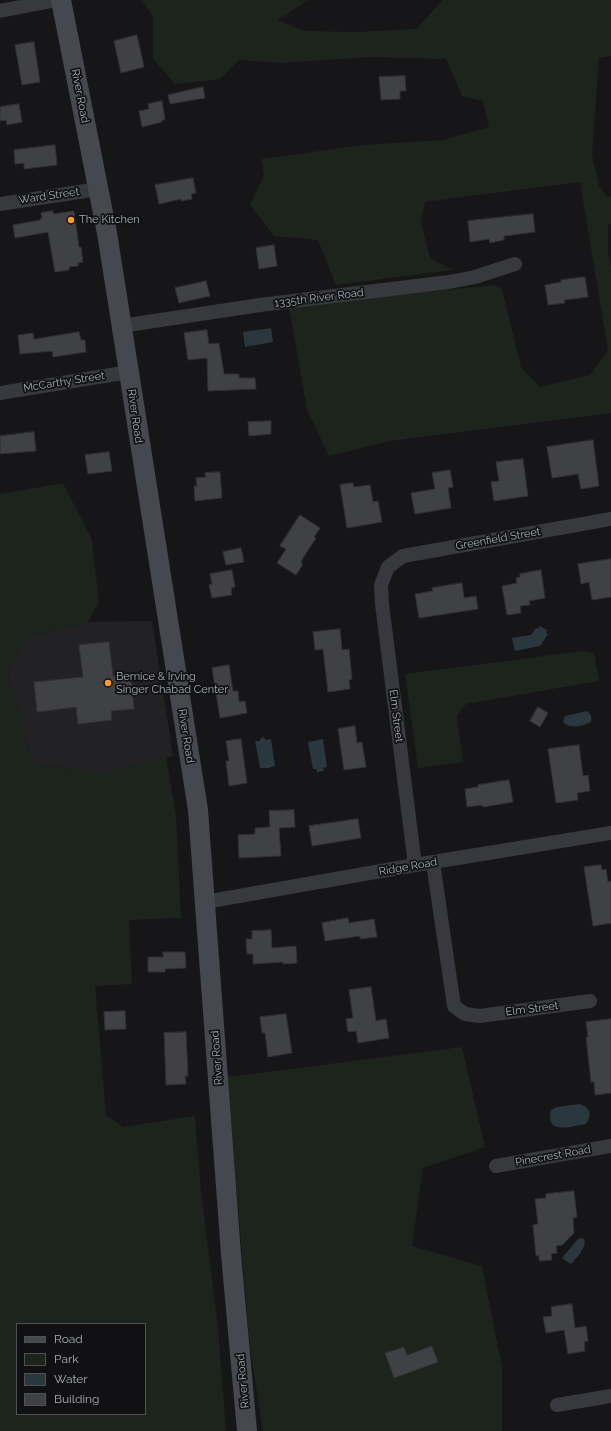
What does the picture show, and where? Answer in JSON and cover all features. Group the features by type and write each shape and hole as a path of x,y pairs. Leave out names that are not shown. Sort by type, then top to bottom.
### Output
{"street":[{"path":"0,11 57,0"},
{"name":"River Road","path":"61,0 107,233 194,784 205,902 231,1254 247,1431"},
{"name":"Ward Street","path":"0,204 98,189"},
{"name":"1335th River Road","path":"121,326 260,305 450,282 482,275 515,264"},
{"name":"McCarthy Street","path":"0,393 128,372"},
{"name":"Greenfield Street","path":"388,567 403,556 611,519"},
{"name":"Elm Street","path":"388,567 381,585 382,604 415,866"},
{"name":"Ridge Road","path":"205,902 611,833"},
{"name":"Elm Street","path":"433,863 454,1006 465,1014 480,1016 590,1001"},
{"name":"Pinecrest Road","path":"496,1166 611,1146"},
{"path":"558,1404 611,1396"}],"shaded area":[{"path":"152,621 173,756 105,773 33,764 8,673 25,638 88,622"}],"green space":[{"path":"142,0 309,0 277,20 305,31 357,32 416,29 443,0 611,0 611,56 599,58 592,154 599,186 608,197 611,196 611,224 608,225 608,252 611,267 611,413 390,441 329,456 307,410 289,306 494,285 502,289 521,367 540,387 590,375 608,351 580,182 425,202 421,223 430,258 453,270 336,285 318,240 274,236 250,205 264,175 261,159 364,145 443,140 489,127 483,101 462,96 446,59 371,57 282,63 239,60 220,79 175,84 153,59 153,17"},
{"path":"63,483 92,540 99,602 88,622 25,638 8,673 33,764 105,773 166,757 176,816 181,918 129,920 132,984 95,986 106,1115 123,1127 195,1116 201,1191 218,1327 226,1431 0,1431 0,494"},
{"path":"582,651 594,653 599,681 466,704 457,716 463,762 418,768 405,674"},
{"path":"462,1047 485,1147 423,1168 412,1246 482,1266 502,1367 502,1431 263,1431 250,1348 227,1077"}],"water":[{"path":"271,328 273,342 245,347 243,332"},
{"path":"540,626 547,630 546,633 548,634 540,646 515,651 512,638 531,635 536,628 538,629"},
{"path":"587,711 591,716 591,722 573,727 563,722 565,716"},
{"path":"263,737 266,740 271,739 275,766 268,768 260,768 255,741 260,741"},
{"path":"323,739 327,767 323,768 324,771 317,772 316,769 313,769 308,742"},
{"path":"579,1104 586,1107 589,1111 590,1114 586,1124 561,1128 552,1123 550,1118 551,1110 557,1107"},
{"path":"578,1239 584,1239 585,1242 583,1249 571,1264 562,1258"}],"building":[{"path":"137,35 144,67 121,73 114,41"},
{"path":"34,42 40,82 22,85 15,45"},
{"path":"405,76 406,91 400,91 400,99 381,100 379,77"},
{"path":"203,87 205,98 170,104 168,95"},
{"path":"162,101 165,120 142,127 139,111 149,109 148,104"},
{"path":"19,104 22,122 7,125 6,120 0,121 0,107"},
{"path":"55,145 57,165 24,169 24,163 15,164 14,150"},
{"path":"193,178 196,193 191,194 192,199 181,201 181,199 159,204 155,185"},
{"path":"53,211 53,214 74,211 79,247 81,247 83,262 78,263 78,266 69,267 69,270 55,272 48,232 15,238 13,225 40,220 42,218 41,213"},
{"path":"533,214 535,232 504,236 504,240 490,243 489,239 470,242 468,221"},
{"path":"274,245 277,266 259,269 256,248"},
{"path":"585,277 588,297 564,300 565,303 548,305 545,285 561,282 561,280"},
{"path":"206,281 210,296 179,303 175,288"},
{"path":"207,330 209,344 219,343 224,374 239,374 239,378 255,378 256,389 208,391 207,358 188,360 184,333"},
{"path":"79,332 81,340 85,340 86,352 53,357 52,351 20,354 18,335 33,333 34,339"},
{"path":"271,421 271,434 249,436 248,422"},
{"path":"34,432 36,451 0,454 0,436"},
{"path":"593,440 599,486 581,489 578,474 552,478 547,447"},
{"path":"109,452 112,471 88,474 85,455"},
{"path":"523,459 528,496 494,501 491,482 499,481 496,462"},
{"path":"450,470 453,487 448,488 451,508 415,514 411,493 435,489 432,473"},
{"path":"220,472 222,498 195,501 194,486 197,486 196,478 206,477 205,473"},
{"path":"353,483 354,487 370,485 373,502 378,501 382,522 347,528 340,485"},
{"path":"300,515 320,528 314,537 316,538 303,558 301,563 303,564 296,575 277,563 286,549 280,546"},
{"path":"241,548 244,562 226,565 223,552"},
{"path":"611,559 611,597 592,600 589,582 581,584 578,564"},
{"path":"232,570 235,587 231,588 232,595 212,598 209,585 212,584 210,574"},
{"path":"541,570 545,598 529,601 530,605 520,606 521,613 507,615 502,586 517,583 516,578 520,577 520,574"},
{"path":"462,583 464,598 476,596 478,609 419,618 415,594 433,591 432,588"},
{"path":"340,629 342,650 349,649 352,679 349,680 350,689 328,692 323,649 315,650 313,632"},
{"name":"Bernice & Irving Singer Chabad Center","path":"109,642 113,676 131,674 134,709 111,711 112,720 78,724 76,707 37,712 34,682 83,677 79,645"},
{"path":"229,665 233,691 238,691 239,702 245,701 247,713 220,718 212,668"},
{"path":"538,707 548,713 540,727 530,721"},
{"path":"355,726 357,743 362,742 366,767 344,770 338,729"},
{"path":"241,739 247,783 229,786 226,761 229,761 226,741"},
{"path":"579,745 583,776 588,775 590,791 577,793 578,800 556,803 548,749"},
{"path":"509,780 513,802 483,807 482,805 467,807 465,789 478,787 478,785"},
{"path":"294,810 295,827 279,828 281,856 239,858 238,835 255,834 255,828 270,827 269,811"},
{"path":"358,819 361,838 312,846 309,826"},
{"path":"601,865 602,870 606,869 608,882 611,881 611,923 593,926 584,867"},
{"path":"348,918 349,923 374,919 377,937 360,939 360,936 325,941 322,923"},
{"path":"271,930 272,948 296,946 297,963 283,964 283,962 253,964 253,954 247,954 246,939 252,939 252,931"},
{"path":"163,952 185,952 186,968 165,969 165,972 148,972 148,957 163,957"},
{"path":"371,987 376,1021 386,1019 389,1038 358,1043 356,1031 348,1032 346,1019 353,1018 349,990"},
{"path":"125,1011 126,1029 105,1030 104,1012"},
{"path":"286,1014 292,1053 268,1057 265,1033 262,1033 260,1017"},
{"path":"611,1019 611,1093 595,1095 594,1082 591,1082 586,1037 588,1037 586,1022"},
{"path":"186,1032 188,1076 185,1076 186,1084 166,1085 164,1033"},
{"path":"574,1191 577,1217 573,1218 574,1233 562,1245 556,1246 557,1253 551,1254 552,1260 539,1261 539,1255 536,1256 533,1225 538,1224 535,1199 546,1198 546,1194"},
{"path":"572,1304 575,1328 586,1326 588,1341 584,1342 585,1351 568,1354 564,1330 546,1333 543,1317 552,1316 551,1307"},
{"path":"432,1346 438,1362 394,1378 385,1353 404,1347 407,1355"}],"place":[{"name":"The Kitchen","path":"71,220"},
{"name":"Bernice & Irving Singer Chabad Center","path":"108,683"}]}
